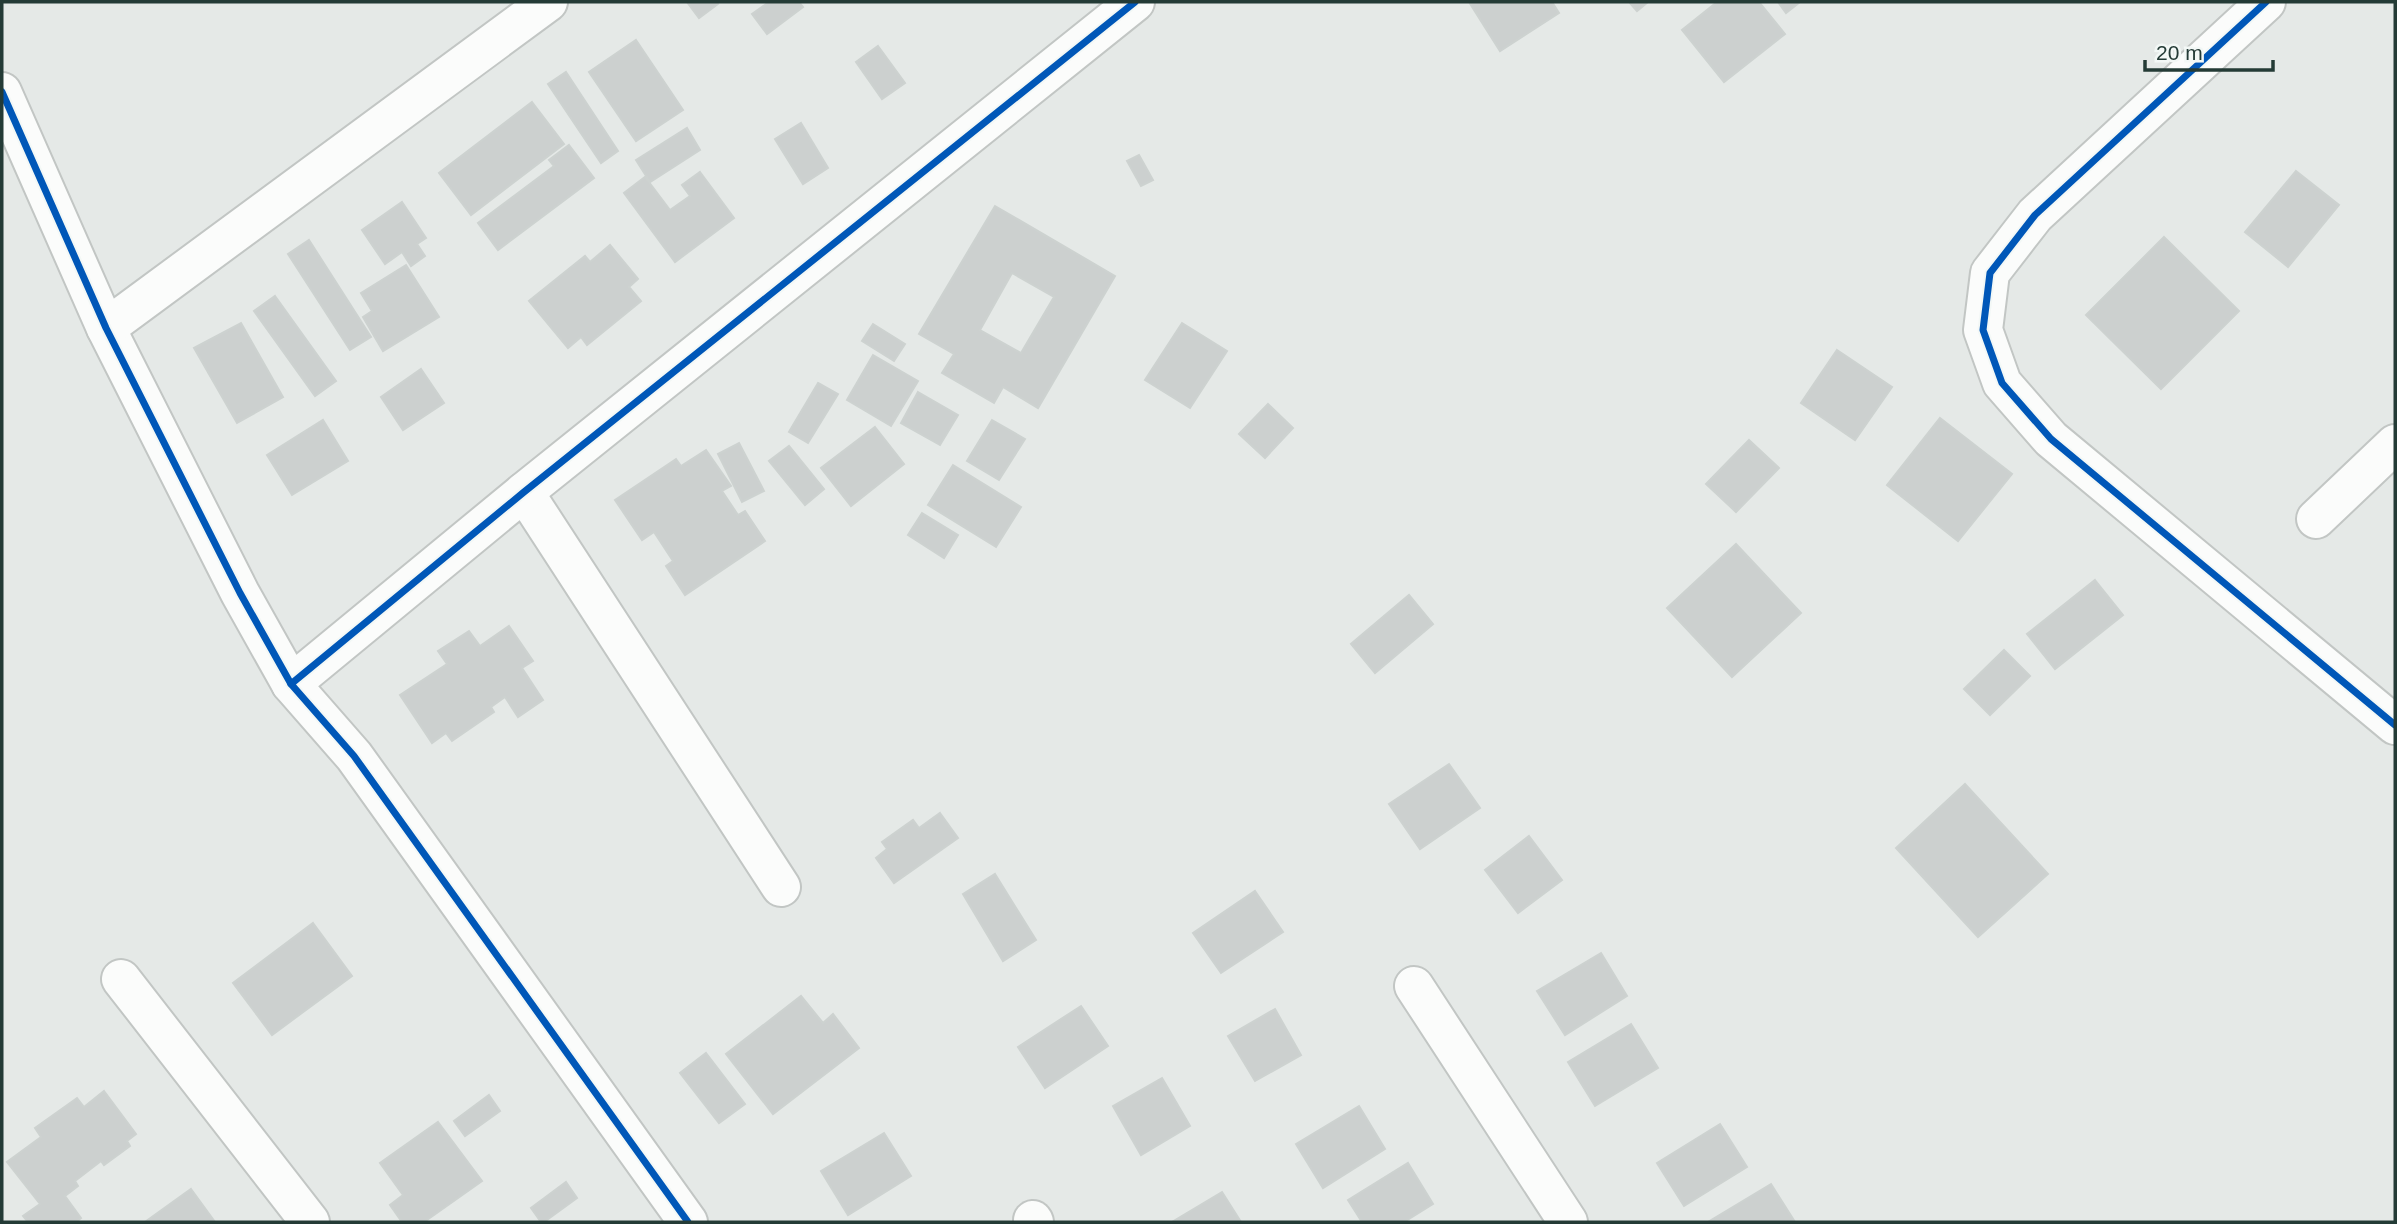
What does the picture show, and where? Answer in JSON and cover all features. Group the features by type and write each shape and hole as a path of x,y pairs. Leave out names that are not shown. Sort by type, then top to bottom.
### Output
{"street":[{"path":"106,328 548,2"},
{"path":"291,684 524,492 1135,2"},
{"path":"2266,2 2035,215 1990,273 1983,330 2002,383 2051,439 2395,725"},
{"path":"2,92 106,328 240,593 291,684 354,756 688,1222"},
{"path":"2316,519 2395,444"},
{"path":"524,492 781,887"},
{"path":"121,979 310,1222"},
{"path":"1414,986 1569,1222"}],"building":[{"path":"687,2 716,2 718,4 699,18"},
{"path":"769,2 799,2 803,7 767,34 752,14"},
{"path":"1469,2 1552,2 1559,13 1500,51"},
{"path":"1629,2 1648,2 1637,11"},
{"path":"1717,2 1759,2 1785,34 1724,82 1682,30"},
{"path":"1778,2 1800,2 1786,13"},
{"path":"636,40 683,110 636,141 589,72"},
{"path":"878,46 905,83 882,99 856,62"},
{"path":"566,72 618,151 601,163 548,84"},
{"path":"532,102 564,144 471,215 439,173"},
{"path":"801,123 828,168 803,184 775,139"},
{"path":"687,128 700,150 650,182 636,160"},
{"path":"569,145 594,178 498,250 478,223 554,166 549,160"},
{"path":"1139,155 1153,180 1141,186 1127,161"},
{"path":"2296,171 2339,205 2288,267 2245,232"},
{"path":"700,172 734,218 675,262 624,193 645,177 670,210 690,196 682,185"},
{"path":"402,202 426,238 417,244 425,256 411,266 402,252 385,264 362,230"},
{"path":"995,206 1115,276 1038,408 1003,387 994,403 942,373 954,354 919,334","holes":["1012,273 1054,297 1021,353 980,330"]},
{"path":"2164,237 2239,311 2161,389 2086,315"},
{"path":"309,240 371,337 350,350 288,254"},
{"path":"610,245 638,279 629,287 641,301 587,345 581,337 568,348 529,301 585,256 590,262"},
{"path":"406,265 439,317 383,351 363,317 372,311 361,293"},
{"path":"275,296 336,381 315,396 254,311"},
{"path":"241,323 283,397 237,423 194,348"},
{"path":"1182,323 1227,351 1190,408 1145,380"},
{"path":"873,324 905,344 894,361 862,341"},
{"path":"1837,350 1892,387 1855,440 1801,403"},
{"path":"873,355 918,381 891,426 847,400"},
{"path":"421,369 444,403 403,430 381,397"},
{"path":"818,383 838,394 808,443 789,432"},
{"path":"918,392 958,415 940,445 901,423"},
{"path":"1268,404 1293,428 1265,458 1239,434"},
{"path":"1940,418 2012,474 1958,541 1887,485"},
{"path":"323,420 348,461 292,495 267,455"},
{"path":"992,420 1025,439 999,480 967,461"},
{"path":"875,427 904,464 851,506 821,468"},
{"path":"1749,440 1779,468 1736,512 1706,484"},
{"path":"739,443 764,491 742,502 718,454"},
{"path":"789,446 824,489 805,505 769,461"},
{"path":"706,450 731,486 722,491 738,515 745,511 765,541 685,595 666,566 673,561 654,532 642,540 615,500 676,459 681,466"},
{"path":"953,465 1021,507 996,547 928,505"},
{"path":"922,513 958,535 944,558 908,535"},
{"path":"1736,544 1801,613 1732,677 1667,608"},
{"path":"2095,580 2123,615 2055,669 2027,634"},
{"path":"1409,595 1433,624 1375,673 1351,644"},
{"path":"509,626 533,661 522,668 543,700 518,717 505,697 491,707 494,712 452,741 446,733 432,743 400,695 447,664 438,651 469,631 480,646"},
{"path":"2004,650 2030,676 1990,715 1964,689"},
{"path":"1449,764 1480,808 1420,849 1389,804"},
{"path":"1965,784 2048,874 1978,937 1896,848"},
{"path":"940,813 958,838 894,883 876,858 887,849 882,842 913,820 919,828"},
{"path":"1529,836 1562,880 1518,913 1485,870"},
{"path":"995,874 1036,940 1003,961 963,894"},
{"path":"1255,891 1283,932 1221,973 1193,933"},
{"path":"313,923 352,976 272,1035 233,983"},
{"path":"1601,953 1627,996 1565,1035 1537,991"},
{"path":"801,996 823,1023 833,1014 859,1048 773,1114 726,1054"},
{"path":"1081,1006 1108,1046 1045,1088 1018,1047"},
{"path":"1275,1009 1301,1055 1255,1081 1228,1036"},
{"path":"1631,1024 1658,1068 1595,1106 1568,1062"},
{"path":"706,1053 745,1104 719,1123 680,1073"},
{"path":"1162,1078 1190,1126 1141,1155 1113,1106"},
{"path":"104,1091 136,1134 127,1141 130,1146 104,1165 101,1161 75,1181 78,1186 65,1196 81,1218 76,1222 28,1222 23,1216 40,1204 7,1162 41,1137 35,1128 77,1098 84,1107"},
{"path":"489,1095 500,1111 465,1136 454,1121"},
{"path":"1359,1106 1385,1149 1323,1188 1296,1144"},
{"path":"438,1122 482,1181 424,1222 402,1222 390,1205 403,1195 380,1163"},
{"path":"1720,1124 1747,1167 1684,1206 1657,1163"},
{"path":"884,1133 911,1176 848,1215 821,1171"},
{"path":"1408,1163 1433,1204 1404,1222 1362,1222 1348,1200"},
{"path":"566,1182 577,1198 541,1222 531,1208"},
{"path":"1771,1184 1795,1222 1708,1222"},
{"path":"191,1189 215,1222 145,1222"},
{"path":"1222,1192 1241,1222 1172,1222"}],"cycle path":[{"path":"291,684 524,492 1135,2"},
{"path":"2266,2 2035,215 1990,273 1983,330 2002,383 2051,439 2395,725"},
{"path":"2,92 106,328 240,593 291,684 354,756 688,1222"}]}
